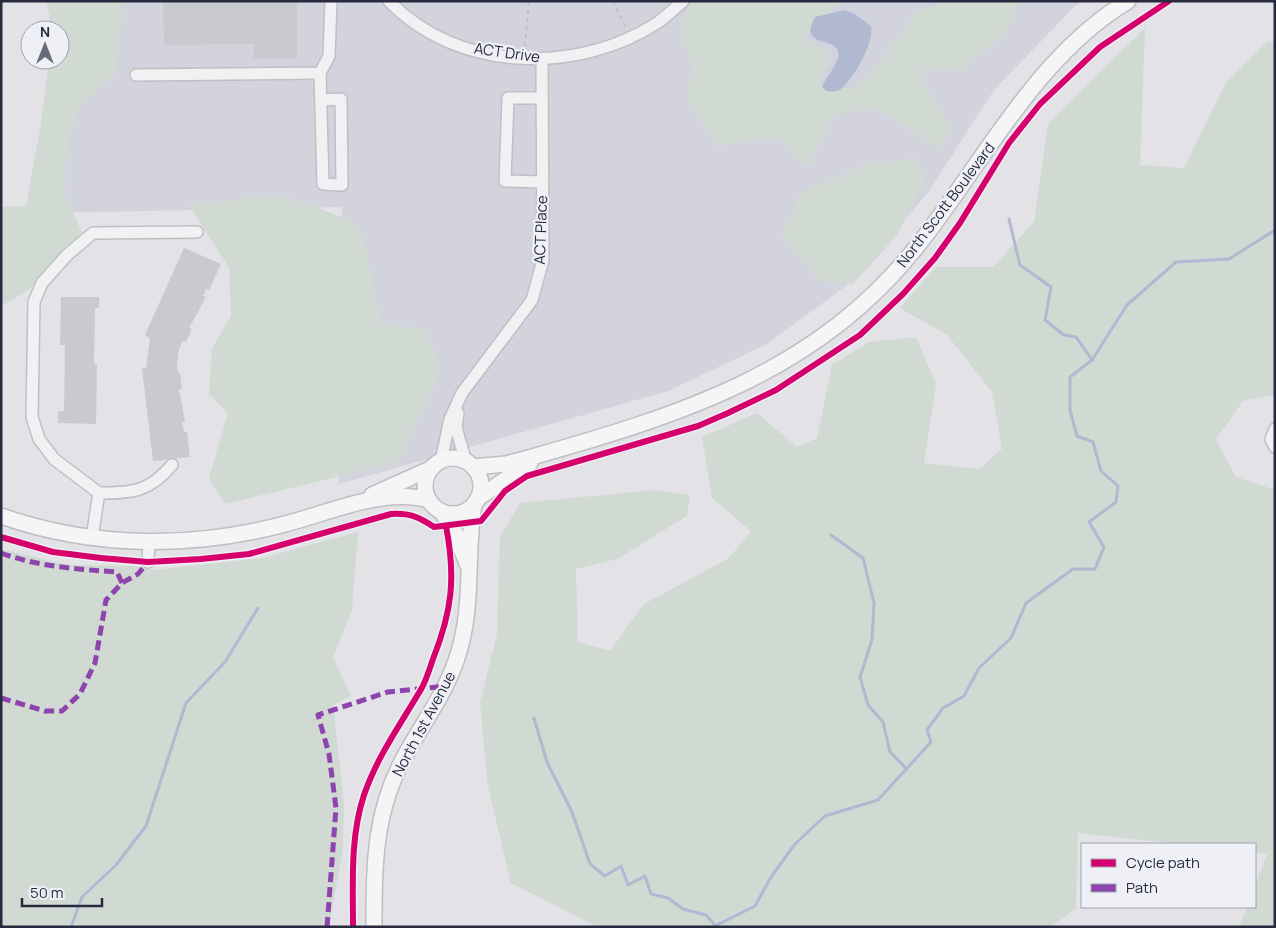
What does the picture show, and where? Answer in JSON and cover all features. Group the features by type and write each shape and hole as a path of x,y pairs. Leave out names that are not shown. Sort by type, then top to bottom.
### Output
{"main road":[{"name":"North Scott Boulevard","path":"470,464 506,464 543,454 717,397 784,362 833,329 871,297 922,241 1043,75 1086,31 1128,1"},
{"name":"North Scott Boulevard","path":"476,501 543,454"},
{"path":"1,516 54,531 92,538 149,542 203,539 285,524 360,502 407,496 429,500 442,512 460,514 476,501 481,485 470,464 456,459 436,465 360,502"},
{"path":"429,500 425,484 436,465"},
{"name":"North 1st Avenue","path":"374,927 374,856 385,804 405,755 436,705 456,661 468,615 476,501"},
{"name":"North 1st Avenue","path":"442,512 456,534 471,580"}],"street":[{"path":"321,100 341,99 342,185 324,184 320,73 329,56 331,1"},
{"name":"ACT Drive","path":"389,1 420,27 449,42 482,52 524,59 563,58 593,52 658,23 683,1"},
{"name":"ACT Place","path":"436,465 462,393 532,300 542,260 542,59"},
{"path":"136,75 320,73"},
{"path":"542,98 508,98 505,181 542,182"},
{"path":"172,465 159,480 148,487 134,492 99,493 54,459 39,439 32,417 34,302 42,283 66,256 93,233 197,232"},
{"name":"ACT Place","path":"457,407 456,428 470,464"},
{"path":"1275,429 1271,439 1275,447"},
{"path":"92,538 99,493"},
{"path":"148,562 149,542"}],"path":[{"path":"524,59 528,1"},
{"path":"613,1 630,37"}],"shaded area":[{"path":"46,1 123,1 116,72 80,107 67,146 65,194 84,237 31,288 1,306 1,207 26,206 41,124 48,70 70,70 70,20 51,20"},
{"path":"50,1 1084,1 1076,5 994,90 927,194 846,286 767,344 668,391 339,484 342,207 49,213 59,70 70,70 70,20 49,20"},
{"path":"694,1 842,1 804,36 831,56 819,84 856,89 881,62 915,13 948,1 1020,1 1003,36 962,69 918,70 951,132 939,148 876,108 834,114 808,166 792,152 780,136 717,146 687,100 692,65 678,23"},
{"path":"1145,28 1140,165 1184,168 1225,84 1268,41 1275,43 1275,395 1243,401 1216,439 1236,477 1275,490 1275,927 1239,927 1247,908 1256,908 1256,883 1267,854 1256,852 1256,843 1172,843 1078,833 1076,909 1050,927 598,927 511,883 488,787 480,703 497,634 500,537 520,503 656,490 690,495 687,516 617,559 576,569 578,642 610,651 644,604 729,558 751,531 712,498 702,437 757,413 797,447 817,438 832,365 869,342 916,337 936,384 924,463 979,469 1002,449 992,392 947,335 900,308 936,267 993,267 1034,222 1048,124"},
{"path":"918,158 924,182 897,235 853,284 820,281 782,236 800,194 867,164"},
{"path":"281,195 353,221 365,244 381,325 424,328 442,368 398,462 225,504 209,478 228,413 209,394 212,348 231,316 229,268 189,205"},
{"path":"358,532 352,610 333,657 351,696 333,705 344,802 343,848 329,927 1,927 1,549 67,565 133,566 152,570 263,558"}],"water":[{"path":"844,10 855,14 871,26 870,41 852,77 846,84 838,91 826,91 822,86 837,61 838,50 834,46 811,35 811,28 815,17"}],"building":[{"path":"163,1 297,1 297,58 251,59 254,55 254,44 164,45"},
{"path":"184,248 221,264 209,290 206,289 203,296 206,297 189,328 192,329 186,342 183,341 179,349 177,365 178,373 180,373 182,389 179,389 185,422 182,422 184,432 187,432 190,457 153,461 142,368 146,368 150,338 145,335"},
{"path":"61,297 99,297 99,308 95,308 94,364 97,364 96,424 58,423 58,411 64,411 65,345 60,345"}],"waterway":[{"path":"713,927 755,906 771,877 795,844 825,816 878,800 931,742 927,730 943,708 964,696 979,668 1011,638 1026,603 1073,569 1095,569 1104,547 1089,522 1116,502 1118,486 1101,471 1093,442 1077,436 1070,410 1070,377 1092,360 1076,337 1064,335 1045,320 1051,287 1020,265 1009,219"},
{"path":"1092,360 1127,305 1176,262 1229,259 1275,230"},
{"path":"831,535 863,558 874,603 872,640 860,677 868,705 883,722 890,752 907,769"},
{"path":"71,927 82,897 116,865 146,826 186,703 225,662 258,608"},
{"path":"534,718 547,762 572,812 590,864 605,876 621,866 628,885 645,876 651,894 668,898 683,909 706,915 714,924"}],"marked path":[{"path":"1,553 44,564 117,572 122,583"},
{"path":"1,698 45,711 62,711 80,694 95,663 106,600 122,583 138,574 148,562"},
{"path":"327,927 336,808 329,754 318,715 388,692 446,686"}],"cycle path":[{"path":"1,537 53,552 148,562 249,554 391,514 414,516 434,527 481,521 505,491 527,476 698,426 728,413 776,390 860,335 903,294 935,258 960,223 1009,143 1040,104 1100,47 1169,1"},
{"path":"353,927 354,844 364,795 382,754 424,684 448,610 451,562 446,526"}]}
